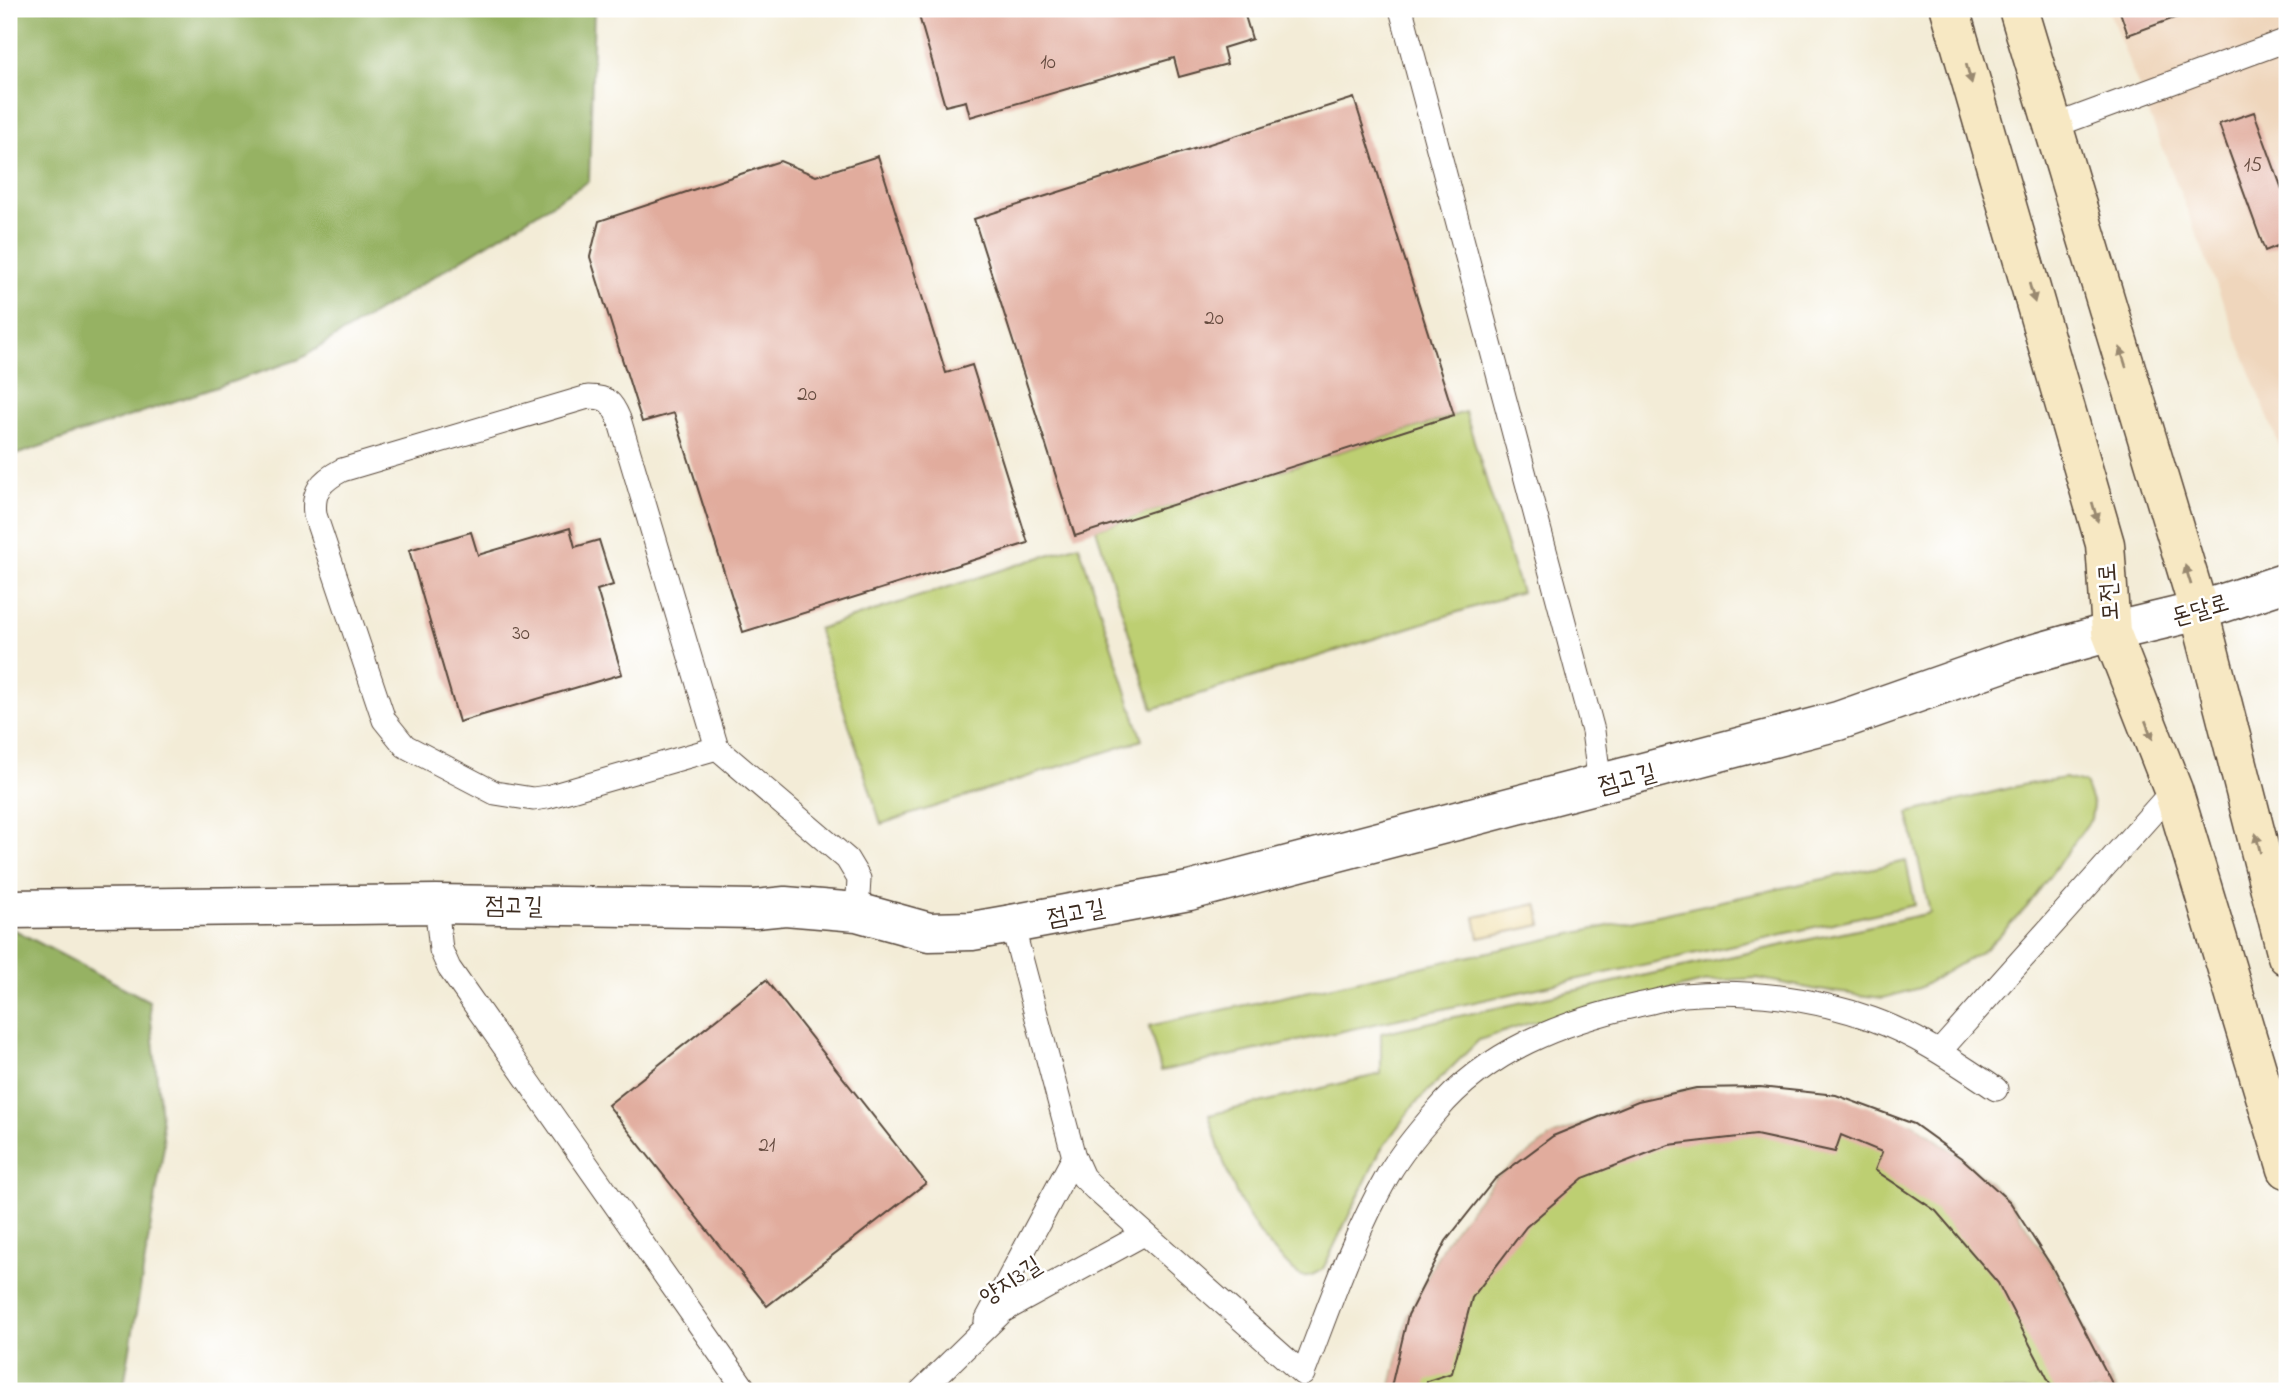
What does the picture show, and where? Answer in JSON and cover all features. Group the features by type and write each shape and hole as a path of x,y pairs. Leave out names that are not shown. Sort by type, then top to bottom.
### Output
{"main road":[{"name":"모전로","path":"1950,9 2105,544 2111,632 2173,790 2287,1169"},
{"path":"2018,9 2199,611 2287,956"}],"street":[{"name":"돈달로","path":"2111,632 2199,611 2287,582"},
{"name":"점고길","path":"9,909 436,904 755,909 785,906 857,912 929,932 972,931 1189,891 1600,785 1838,722 2011,660 2111,632"}],"lane":[{"path":"1401,9 1593,731 1600,785"},
{"path":"2054,126 2287,40"},
{"path":"717,748 533,799 495,793 405,746 384,720 315,515 313,501 320,485 342,470 588,397 601,397 613,405 717,748 847,859 859,879 857,912"},
{"path":"1940,1051 2173,790"},
{"path":"436,904 441,950 454,977 746,1391"},
{"path":"1013,924 1074,1157 1083,1178 1302,1383 1350,1252 1389,1174 1437,1110 1487,1063 1551,1030 1618,1010 1683,995 1749,994 1816,1003 1873,1020 1940,1051 1996,1089"},
{"path":"978,1335 1074,1157"},
{"name":"양지3길","path":"921,1391 1003,1311 1144,1234"}],"shaded area":[{"path":"2108,9 2287,9 2287,454 2283,455"}],"green space":[{"path":"9,9 594,9 589,181 300,359 9,457"},
{"path":"1465,412 1521,592 1153,709 1096,529"},
{"path":"1079,545 1142,740 881,824 818,629"},
{"path":"2064,778 2085,783 2093,805 2091,819 2027,907 1987,948 1919,988 1883,998 1818,990 1757,978 1708,981 1527,1024 1479,1040 1414,1105 1380,1151 1323,1269 1311,1275 1296,1273 1271,1248 1237,1195 1209,1115 1381,1074 1381,1033 1930,913 1908,813 2022,785"},
{"path":"1906,861 1915,905 1161,1071 1149,1026"},
{"path":"9,927 149,1001 164,1146 123,1391 9,1391"},
{"path":"1696,1088 1914,1124 1964,1160 2010,1202 2052,1267 2116,1391 1390,1391 1408,1315 1446,1241 1495,1179 1553,1136 1638,1101"}],"sand":[{"path":"1537,904 1542,925 1479,938 1475,917"}],"building":[{"path":"917,9 1243,9 1252,39 1223,48 1227,64 1179,77 1174,58 970,117 966,101 945,106"},
{"path":"2119,9 2199,9 2128,35"},
{"path":"1354,98 1454,415 1075,536 974,219"},
{"path":"2254,112 2287,203 2287,242 2265,251 2219,124"},
{"path":"878,156 946,373 972,365 1028,543 743,632 674,413 642,422 590,257 599,221 780,161 816,176"},
{"path":"570,528 575,547 599,540 613,585 597,590 622,674 459,722 409,550 471,532 478,555"},
{"path":"766,980 926,1183 767,1306 608,1105"},
{"path":"1760,1087 1836,1095 1914,1124 1964,1160 2010,1202 2052,1267 2116,1391 2054,1391 1998,1283 1936,1211 1875,1170 1882,1152 1841,1135 1835,1152 1756,1135 1669,1145 1583,1178 1526,1227 1472,1298 1452,1373 1427,1381 1425,1391 1390,1391 1408,1315 1446,1241 1495,1179 1553,1136 1638,1101 1696,1088"}]}
